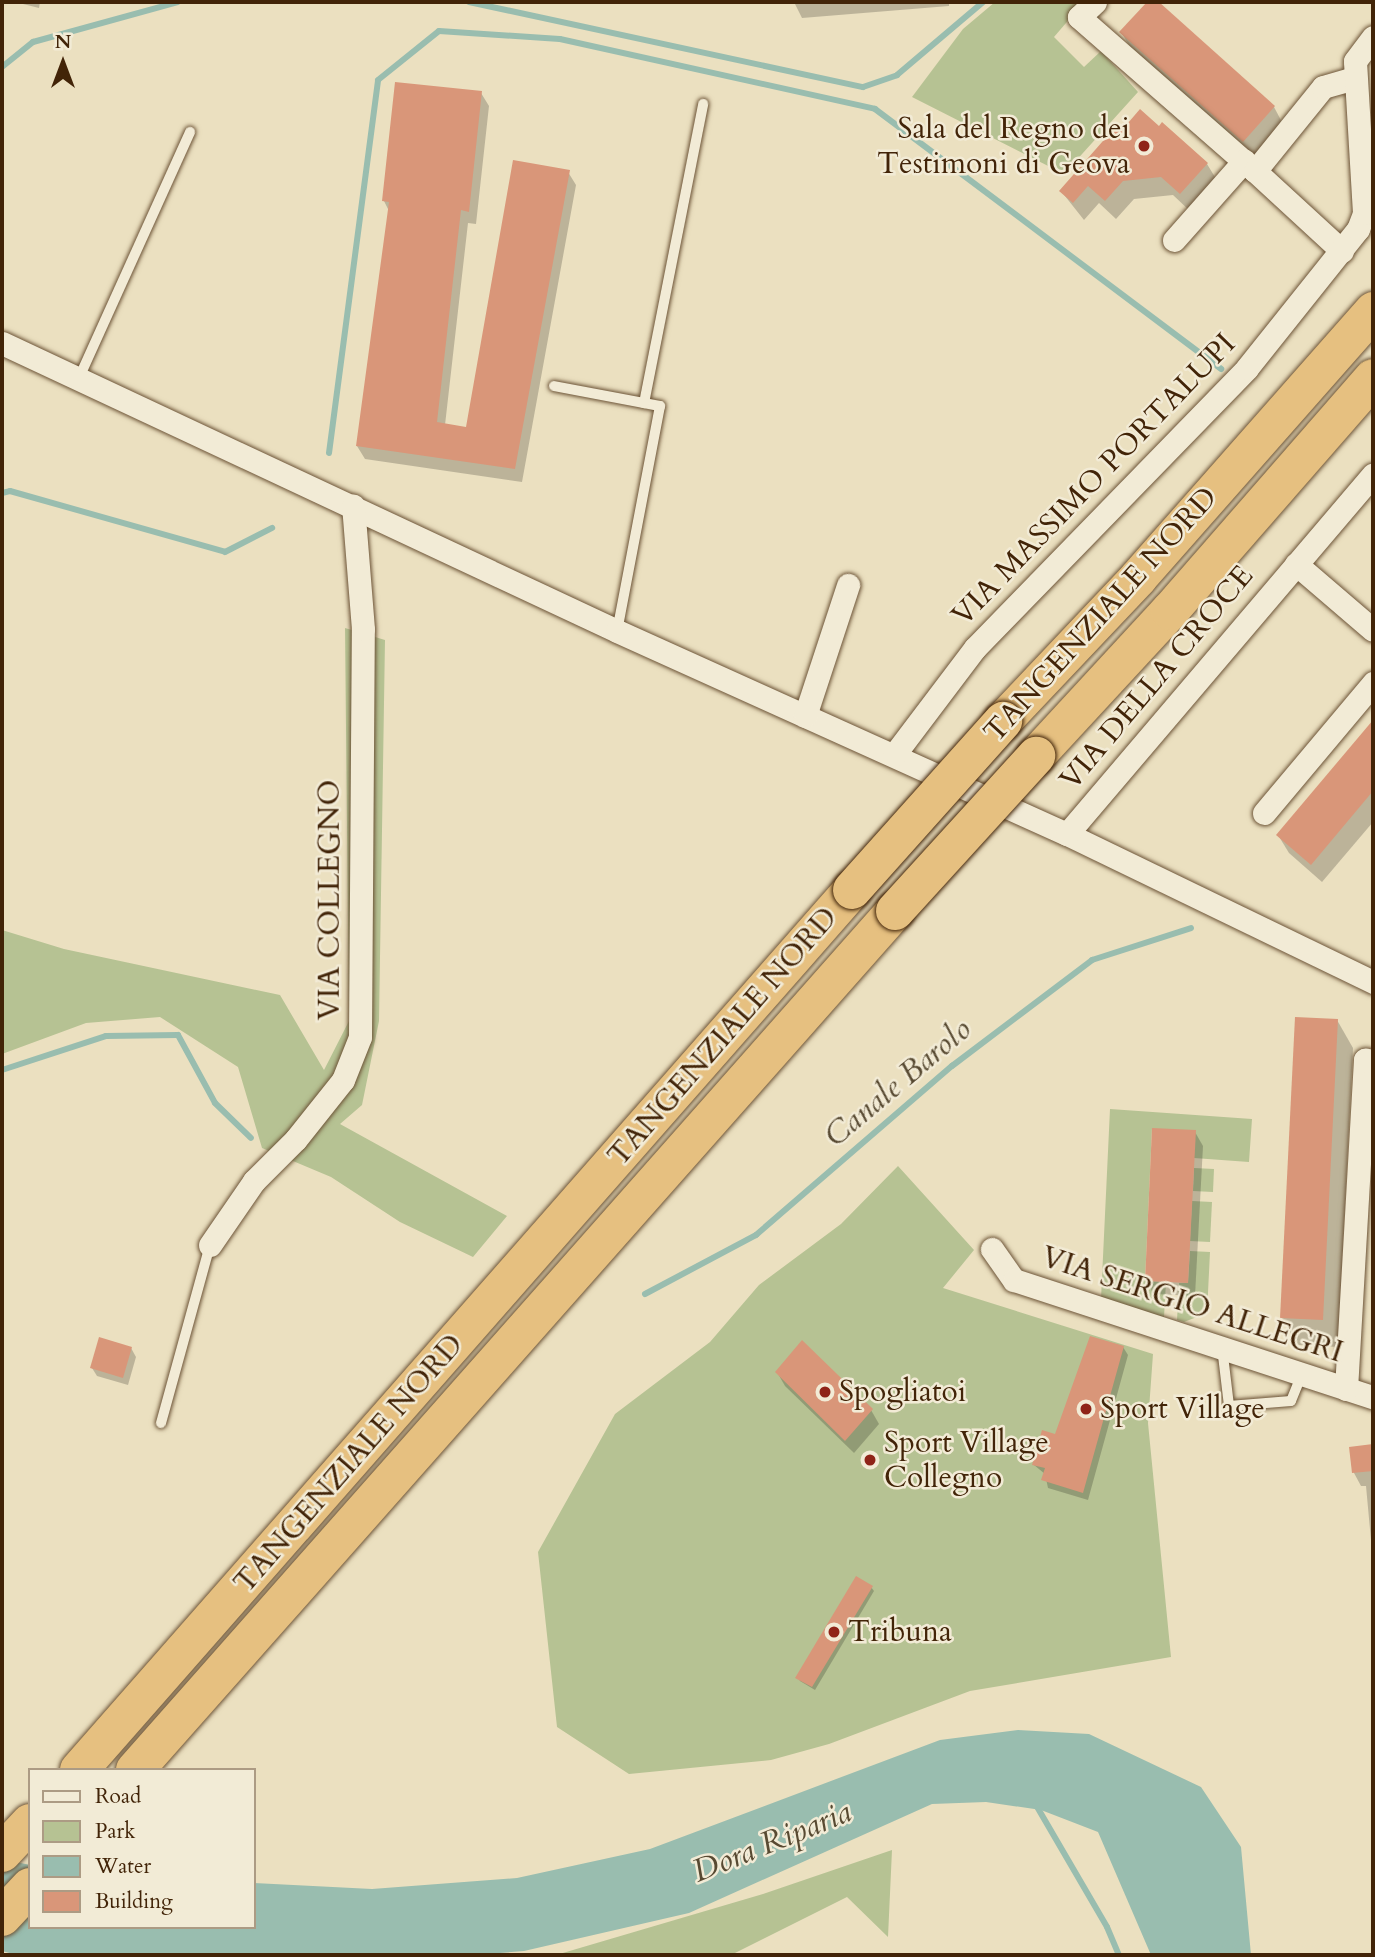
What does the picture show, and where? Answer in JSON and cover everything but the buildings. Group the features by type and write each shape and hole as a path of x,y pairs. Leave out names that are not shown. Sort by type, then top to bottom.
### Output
{"highway":[{"name":"TANGENZIALE NORD","path":"81,1768 852,890 1003,721 1138,578 1373,310"},
{"name":"TANGENZIALE NORD","path":"143,1762 895,911 1170,611 1373,377"},
{"path":"2,1853 28,1825"},
{"path":"2,1917 28,1888"}],"street":[{"path":"1087,9 1249,166 1342,251"},
{"name":"VIA MASSIMO PORTALUPI","path":"894,755 975,648 1247,368 1358,229 1364,213 1355,61 1373,37"},
{"path":"1174,240 1249,166 1323,87 1355,78"},
{"path":"2,343 353,505 617,631 1067,834 1373,982"},
{"name":"VIA DELLA CROCE","path":"1067,834 1373,475"},
{"name":"VIA COLLEGNO","path":"210,1245 254,1181 296,1139 343,1080 360,1037 363,629 353,505"},
{"name":"VIA DELLA CROCE","path":"1296,564 1373,630"},
{"path":"805,716 848,585"},
{"path":"1264,813 1373,683"},
{"name":"VIA SERGIO ALLEGRI","path":"1346,1389 1365,1060 1373,1061"},
{"name":"VIA SERGIO ALLEGRI","path":"992,1249 1014,1280 1373,1397"}],"lane":[{"path":"644,403 703,104"},
{"path":"79,378 190,132"},
{"path":"554,386 660,405 617,631"},
{"path":"161,1423 210,1245"},
{"path":"1222,1347 1229,1406 1291,1401 1302,1374"}],"green space":[{"path":"995,2 1084,2 1054,37 1084,67 1101,51 1138,92 1064,174 912,97 963,29"},
{"path":"345,628 385,640 379,1021 362,1105 340,1124 507,1216 473,1257 400,1222 331,1177 262,1148 238,1067 160,1017 86,1023 2,1054 2,930 64,949 280,995 324,1070 349,1021"},
{"path":"1110,1109 1252,1119 1249,1162 1194,1158 1152,1128 1145,1281 1166,1282 1164,1317 1101,1299"},
{"name":"Sport Village Collegno","path":"898,1166 974,1250 943,1288 1153,1354 1148,1423 1171,1657 970,1691 829,1744 771,1760 629,1774 557,1727 538,1552 615,1414 710,1342 759,1285 841,1224"},
{"path":"1194,1168 1214,1169 1213,1192 1193,1191"},
{"path":"1192,1201 1212,1202 1210,1242 1190,1241"},
{"path":"1190,1251 1210,1252 1207,1313 1184,1322 1177,1320 1179,1283 1188,1283"},
{"path":"892,1850 888,1937 847,1897 733,1954 556,1955 763,1894"}],"water":[{"name":"Dora Riparia","path":"1018,1730 1089,1734 1201,1787 1241,1847 1251,1955 1151,1955 1098,1832 1041,1810 986,1802 932,1804 689,1913 524,1951 475,1955 17,1955 2,1951 2,1859 28,1865 28,1929 256,1929 256,1883 372,1889 517,1878 650,1849 940,1740"}],"waterway":[{"path":"2,67 33,42 178,2"},
{"path":"469,2 863,87 897,75 983,2"},
{"path":"329,453 378,80 439,31 560,39 875,109 1221,369"},
{"path":"2,493 10,491 225,552 272,528"},
{"name":"Canale Barolo","path":"645,1294 756,1235 952,1066 1092,960 1191,928"},
{"name":"Canale Barolo","path":"2,1070 106,1036 178,1035 215,1103 251,1138"},
{"path":"1036,1805 1107,1927 1119,1955"}],"place":[{"name":"Sala del Regno dei Testimoni di Geova","path":"1144,146"},
{"name":"Spogliatoi","path":"825,1392"},
{"name":"Sport Village","path":"1086,1409"},
{"name":"Sport Village Collegno","path":"870,1460"},
{"name":"Tribuna","path":"834,1632"}]}
